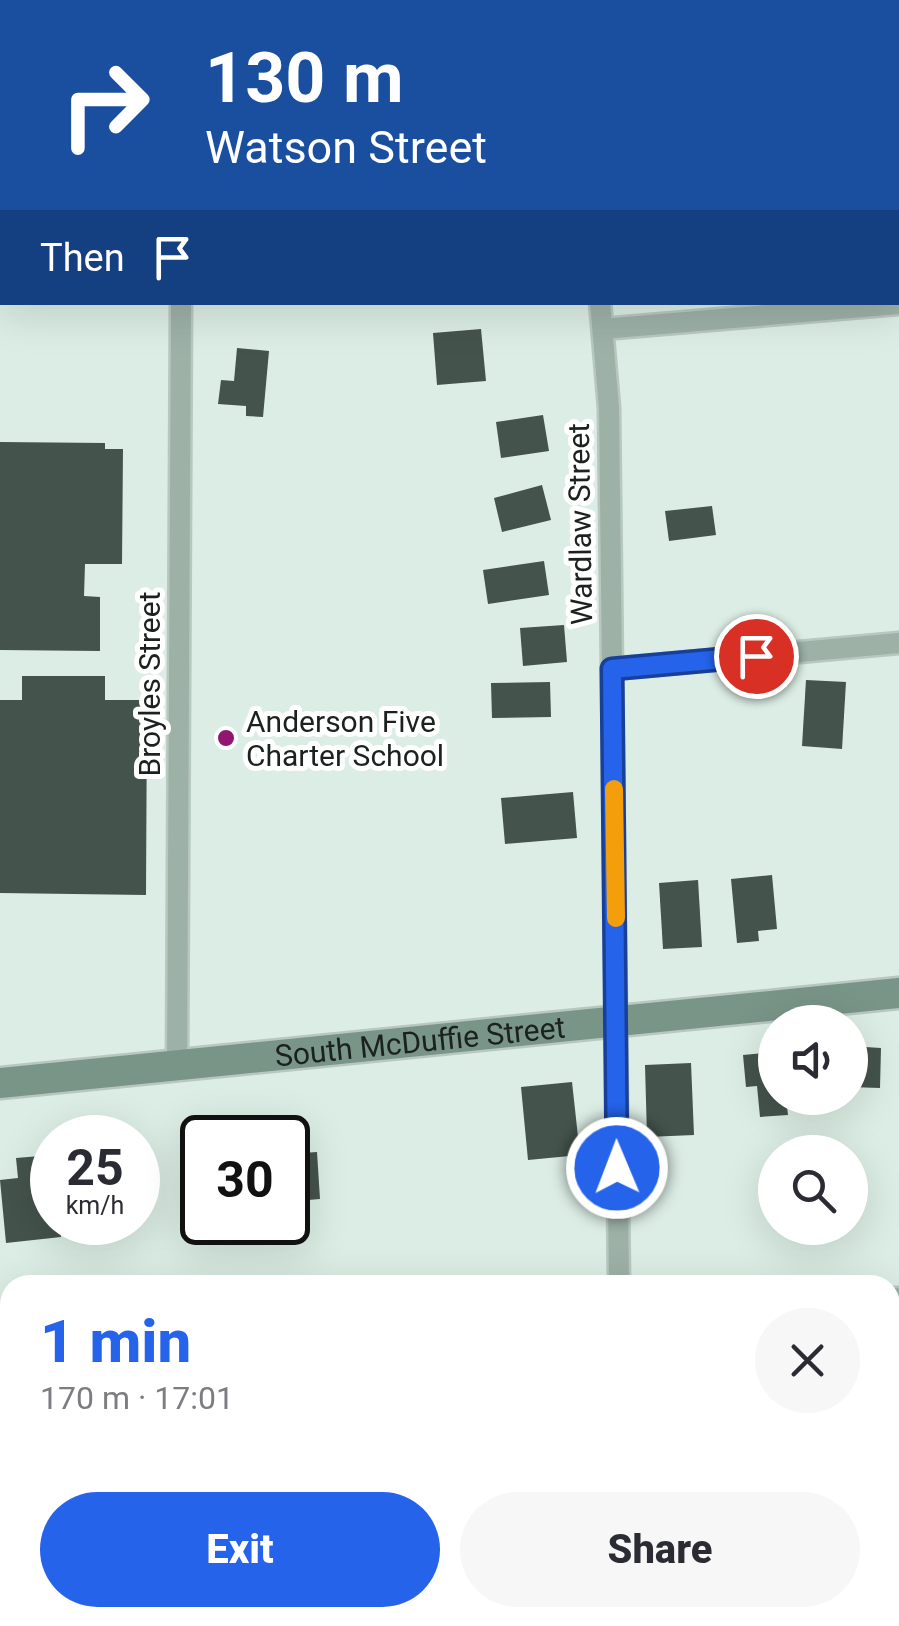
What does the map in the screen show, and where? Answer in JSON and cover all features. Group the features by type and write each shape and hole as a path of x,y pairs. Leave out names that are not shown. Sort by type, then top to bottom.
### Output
{"street":[{"name":"Broyles Street","path":"177,1066 181,305"},
{"name":"Wardlaw Street","path":"600,305 609,408 620,1275"},
{"path":"603,329 887,305"},
{"path":"612,669 899,643"},
{"name":"South McDuffie Street","path":"0,1083 899,992"}],"building":[{"path":"481,329 486,381 437,385 433,333"},
{"path":"237,348 269,351 263,417 246,416 246,406 218,404 221,380 234,381"},
{"path":"543,415 549,451 501,458 496,422"},
{"path":"0,442 105,443 105,449 123,449 122,564 85,564 84,596 100,597 100,651 0,650"},
{"path":"542,485 551,520 502,532 494,498"},
{"path":"712,506 716,535 669,541 665,511"},
{"path":"544,561 549,595 488,604 483,570"},
{"path":"564,625 567,662 523,666 520,628"},
{"path":"22,676 105,676 105,700 147,700 146,895 0,893 0,700 22,700"},
{"path":"806,680 846,682 842,749 802,746"},
{"path":"550,682 551,717 492,718 491,683"},
{"path":"573,792 577,838 505,844 501,798"},
{"path":"772,875 777,929 758,931 759,941 737,943 731,879"},
{"path":"698,880 702,947 663,949 659,883"},
{"path":"868,1047 881,1048 880,1088 868,1088"},
{"path":"758,1054 758,1096 757,1086 746,1087 743,1055"},
{"path":"691,1063 694,1135 647,1137 645,1065"},
{"path":"572,1082 580,1155 528,1160 521,1087"},
{"path":"310,1152 317,1152 320,1199 310,1200"},
{"path":"30,1157 30,1240 6,1243 0,1180 18,1178 16,1158"}],"slow traffic":[{"path":"614,789 616,918"}],"place":[{"name":"Anderson Five Charter School","path":"226,738"}],"route":[{"path":"617,1168 612,669 756,656"}]}
